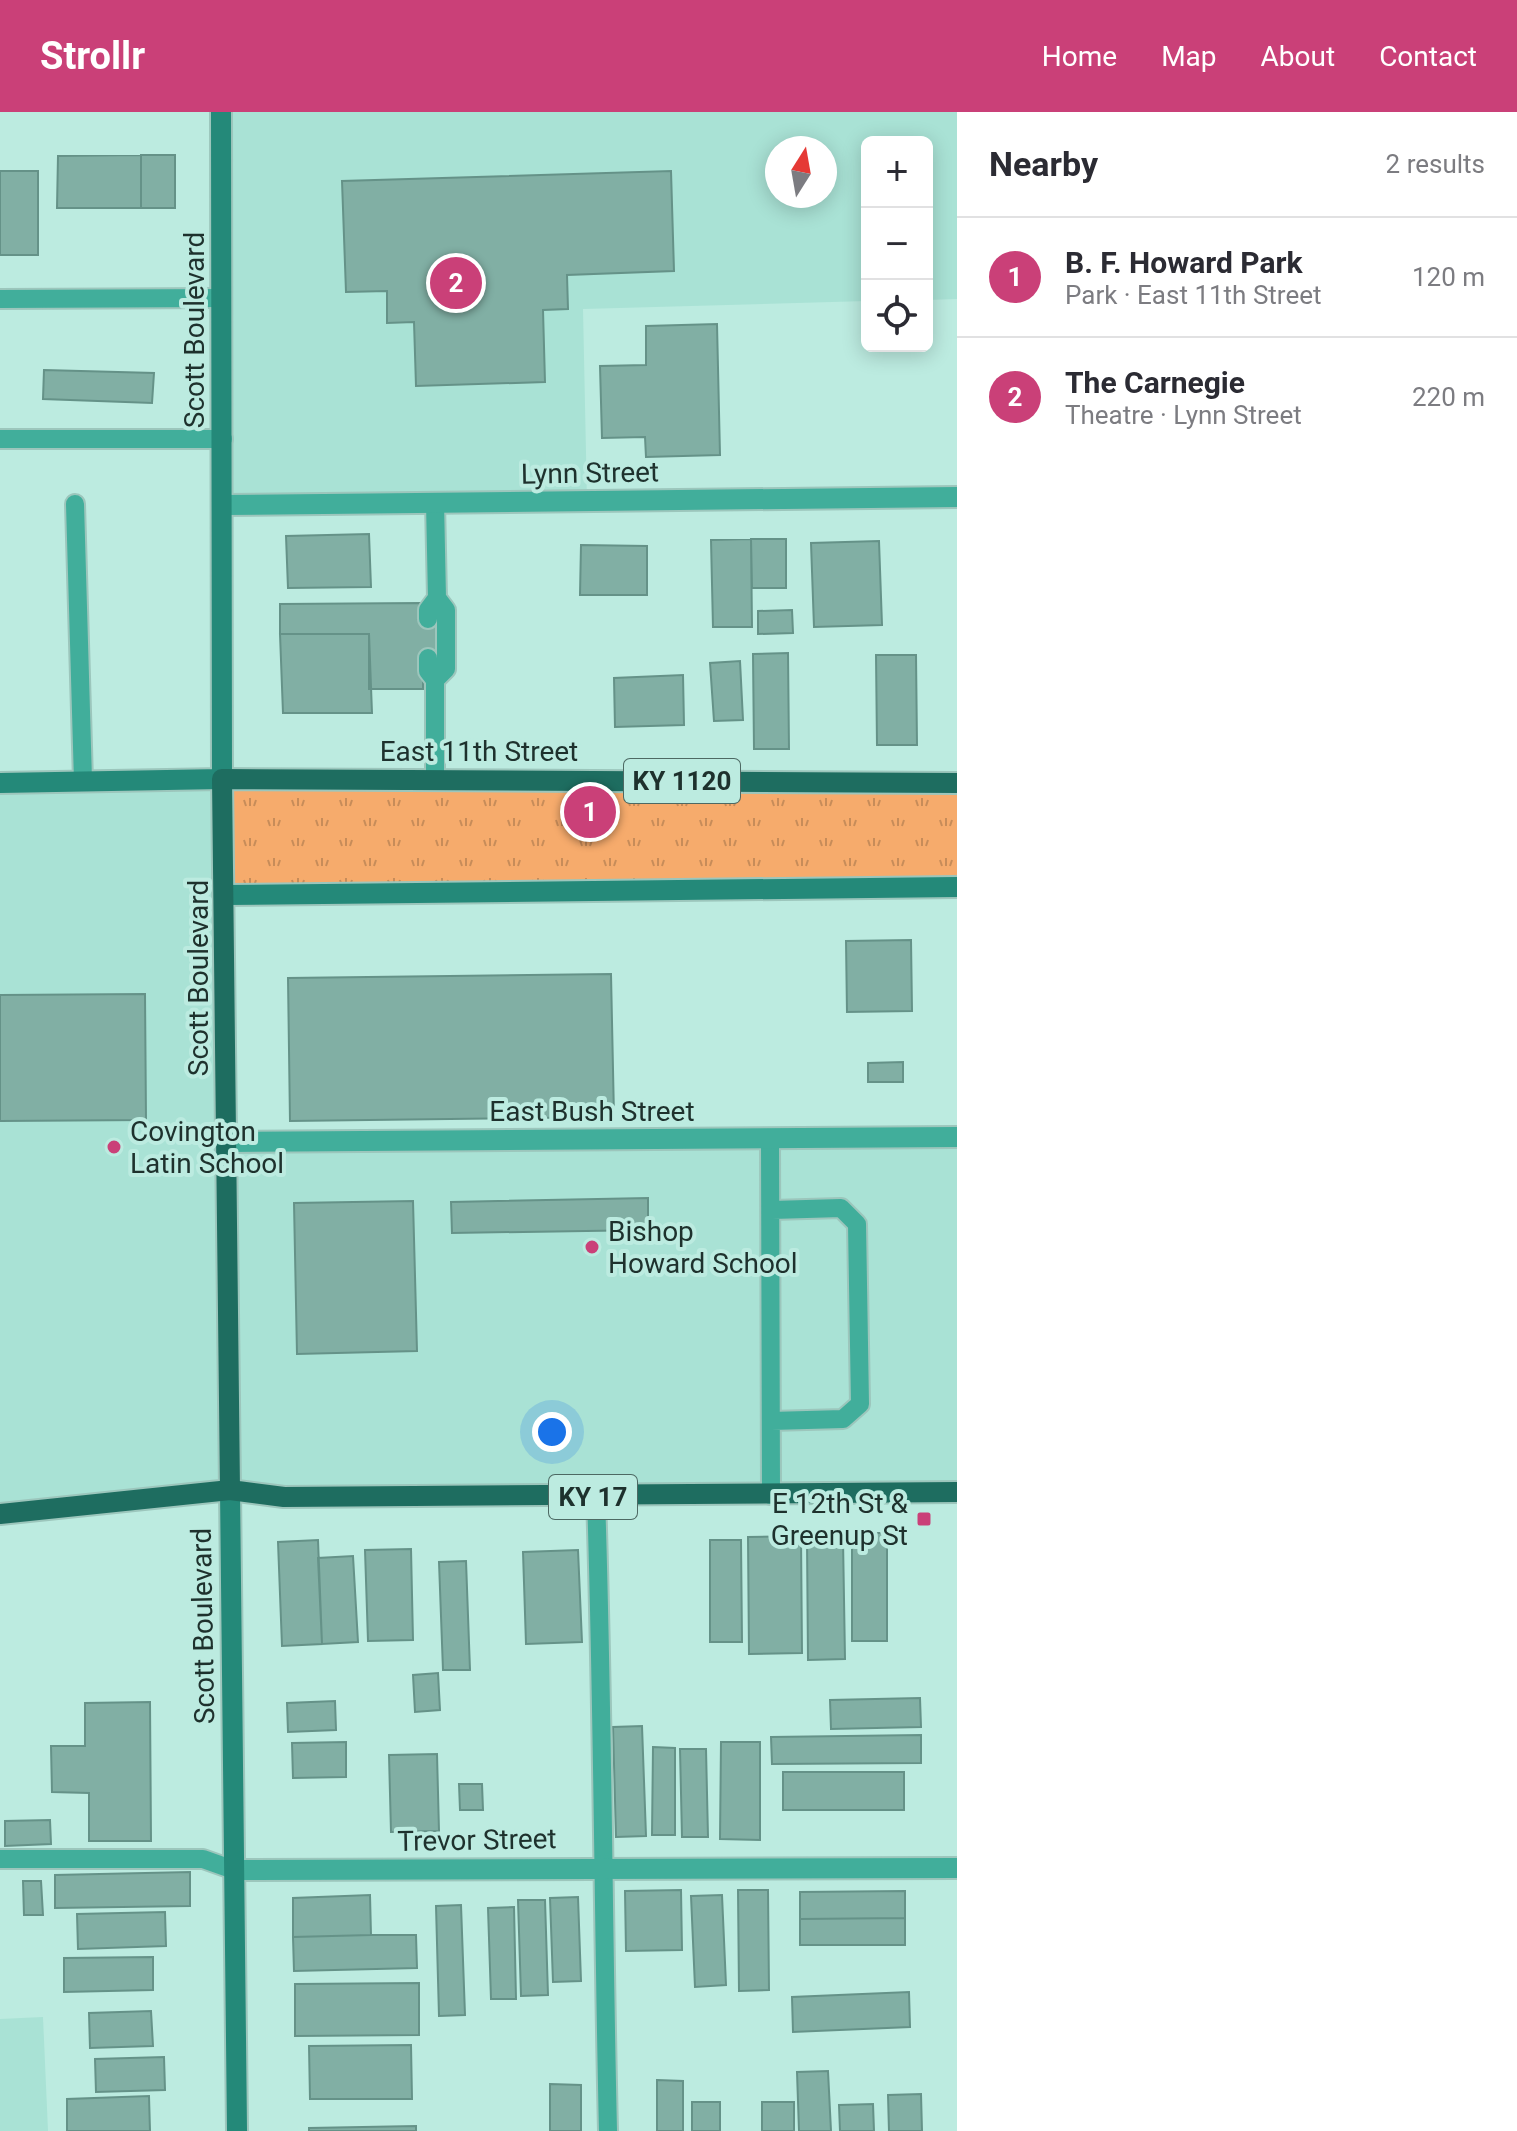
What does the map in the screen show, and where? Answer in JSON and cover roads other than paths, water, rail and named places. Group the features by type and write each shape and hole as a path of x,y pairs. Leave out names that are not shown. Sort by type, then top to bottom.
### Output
{"main road":[{"name":"Scott Boulevard","path":"221,112 224,505 222,779 237,2131"},
{"name":"East 11th Street","path":"0,783 222,779 957,783"},
{"path":"225,895 957,887"},
{"name":"KY 17","path":"0,1514 230,1490 274,1497 957,1492"}],"street":[{"name":"Lynn Street","path":"224,505 957,497"},
{"name":"East Bush Street","path":"227,1142 957,1137"},
{"name":"Trevor Street","path":"234,1870 957,1868"}],"lane":[{"path":"0,299 222,298"},
{"path":"0,439 223,439"},
{"path":"435,502 437,598 446,610 446,669 435,680"},
{"path":"75,504 83,781"},
{"path":"428,619 428,610 437,598"},
{"path":"428,658 428,671 435,680 435,779"},
{"path":"770,1138 771,1495"},
{"path":"771,1421 843,1419 860,1404 857,1224 841,1208 772,1210"},
{"path":"596,1497 603,1695 602,1867 608,2131"},
{"name":"Trevor Street","path":"0,1859 203,1859 234,1870"}],"place":[{"name":"The Carnegie","path":"456,283"},
{"name":"B. F. Howard Park","path":"590,812"},
{"name":"Covington Latin School","path":"114,1147"},
{"name":"Bishop Howard School","path":"592,1247"},
{"name":"E 12th St & Greenup St","path":"924,1519"}]}
